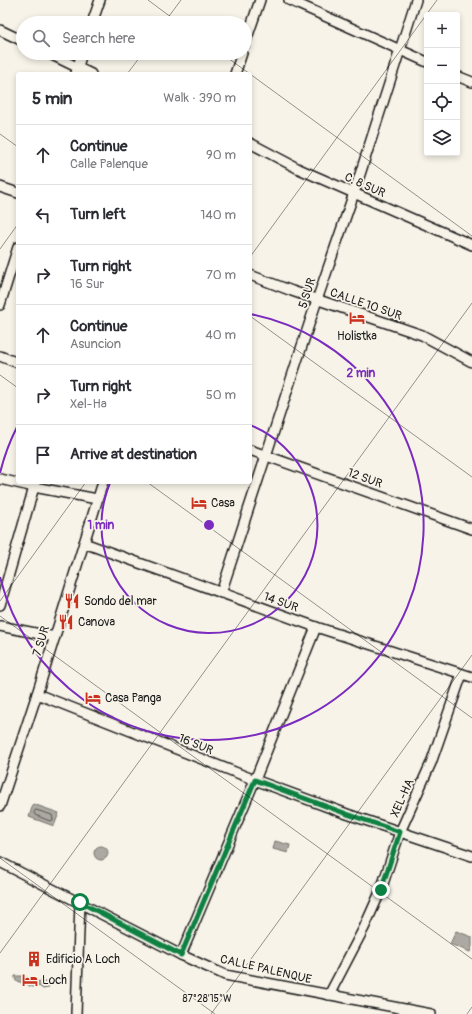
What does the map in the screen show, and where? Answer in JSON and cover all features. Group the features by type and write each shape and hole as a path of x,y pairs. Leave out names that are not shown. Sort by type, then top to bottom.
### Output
{"street":[{"path":"94,16 100,0"},
{"path":"252,23 260,0"},
{"path":"288,0 424,61"},
{"name":"5 SUR","path":"221,593 316,300 354,193 416,0"},
{"path":"0,30 16,38"},
{"path":"59,60 76,71 80,60"},
{"path":"236,72 240,60"},
{"path":"460,77 472,82"},
{"name":"C. 8 SUR","path":"252,144 299,169 472,245"},
{"path":"0,187 16,192"},
{"path":"0,305 16,253"},
{"name":"CALLE 10 SUR","path":"252,276 316,300 422,335 472,362"},
{"path":"0,356 16,362"},
{"name":"12 SUR","path":"252,451 472,529"},
{"path":"0,479 16,483"},
{"path":"21,484 97,499"},
{"name":"7 SUR","path":"0,806 37,694 102,484"},
{"path":"0,605 34,487"},
{"name":"14 SUR","path":"84,543 316,627 472,678"},
{"path":"0,626 55,637"},
{"path":"181,955 255,780 316,627"},
{"name":"XEL-HA","path":"329,995 373,910 400,832 431,763 462,674"},
{"name":"16 SUR","path":"37,694 255,780 347,814 472,856"},
{"name":"CALLE PALENQUE","path":"0,862 181,955 226,975 411,1012 431,1014"},
{"path":"76,1014 80,902"}],"water":[{"path":"33,804 59,813 54,826 29,817"},
{"path":"275,841 290,845 288,853 273,849"},
{"path":"101,846 106,848 108,853 106,858 101,860 96,858 94,853 96,848"},
{"path":"456,931 472,937 470,952 450,944"},
{"path":"15,976 25,976 31,981 45,982 49,985 48,988 43,989 39,986 29,986 28,984 16,981"}],"place":[{"name":"Holistka","path":"357,318"},
{"name":"Casa","path":"199,503"},
{"name":"Sondo del mar","path":"72,601"},
{"name":"Canova","path":"66,622"},
{"name":"Casa Panga","path":"93,698"},
{"name":"Edificio A Loch","path":"34,959"},
{"name":"Loch","path":"30,980"}],"route":[{"path":"80,902 181,955 255,780 400,832 381,890"}]}
